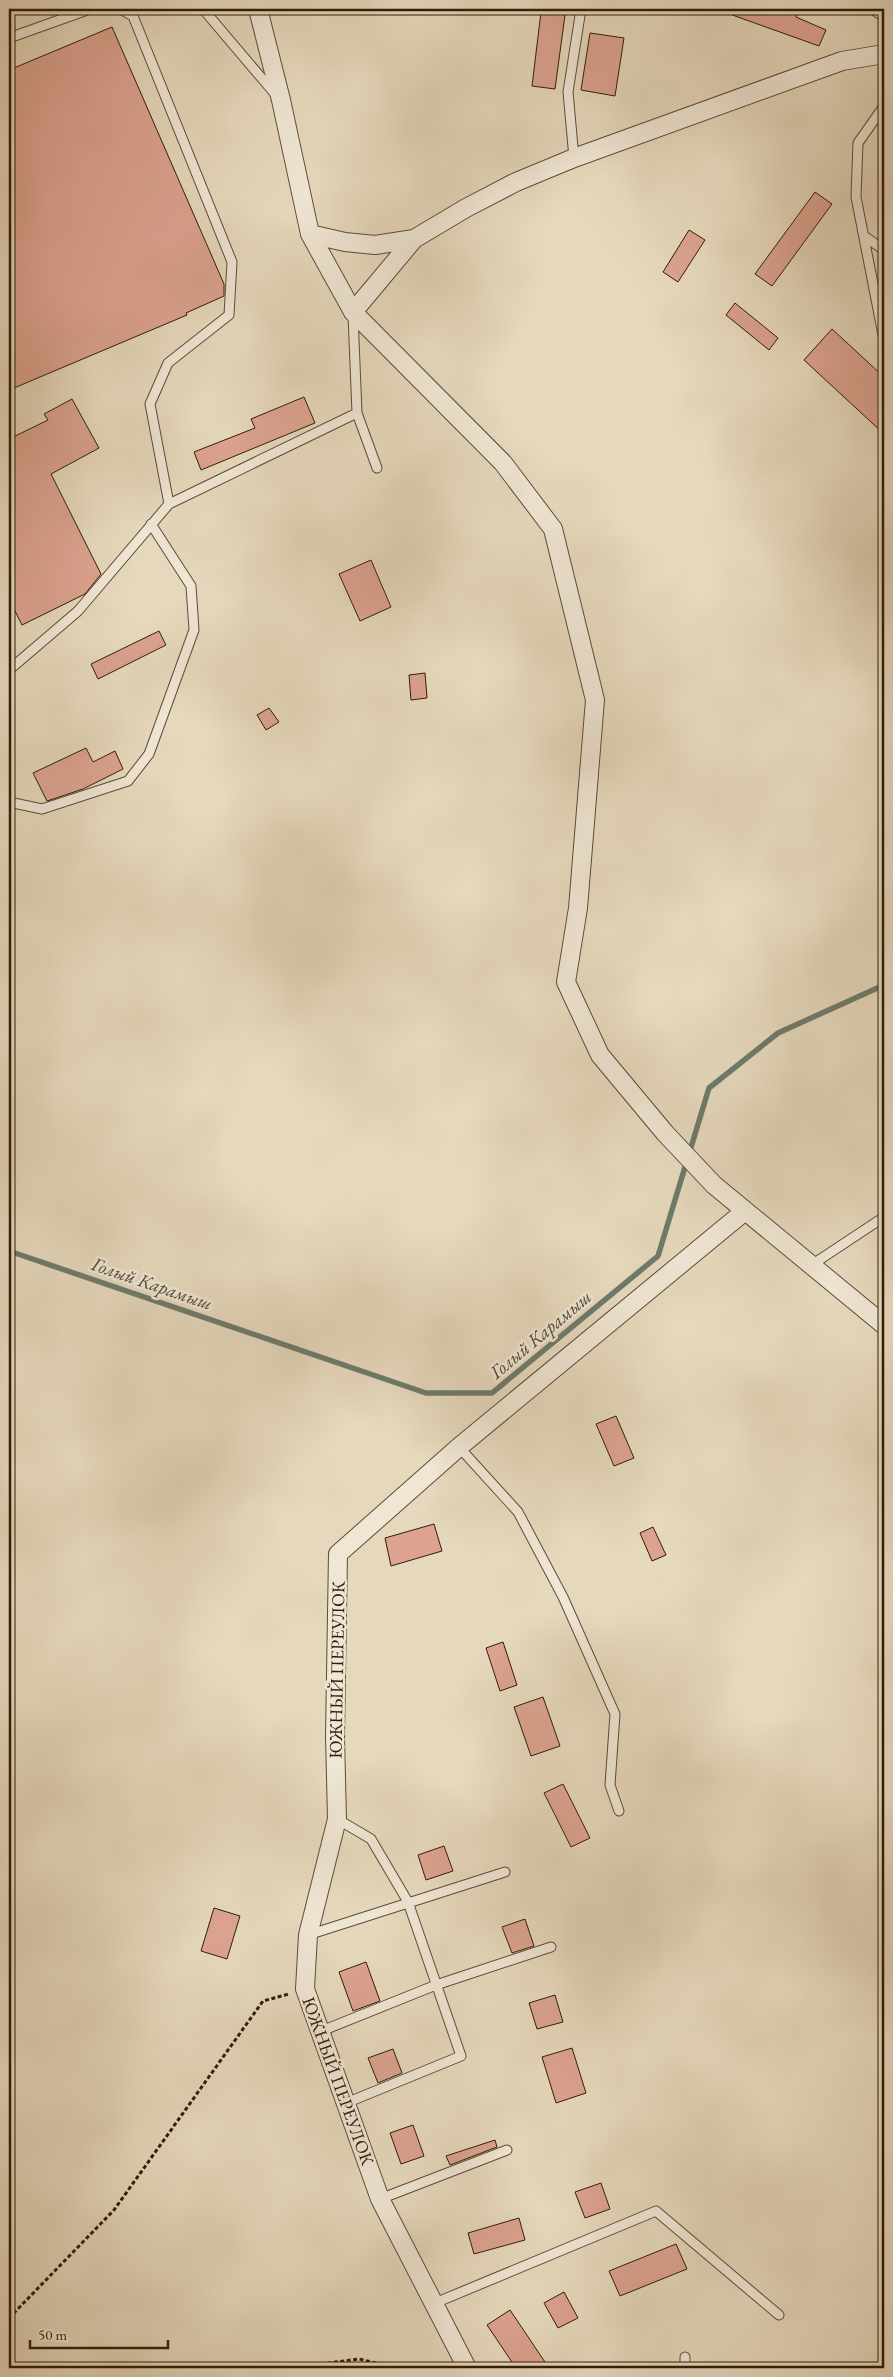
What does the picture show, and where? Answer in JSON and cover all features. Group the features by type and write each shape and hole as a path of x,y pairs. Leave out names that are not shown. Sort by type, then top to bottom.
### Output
{"street":[{"path":"258,9 281,100 310,234 353,312 503,463 553,530 595,700 578,908 566,982 600,1054 665,1134 714,1185 813,1264 884,1325"},
{"path":"880,9 884,11"},
{"path":"353,312 414,239 466,208 516,182 574,158 842,61 884,54"},
{"path":"310,234 345,242 375,245 414,239"},
{"name":"ЮЖНЫЙ ПЕРЕУЛОК","path":"467,2368 380,2199 305,1989 308,1935 338,1819 335,1736 338,1554 374,1520 459,1447 745,1210"}],"lane":[{"path":"9,38 90,9"},
{"path":"120,9 133,16 232,262 229,315 168,363 150,404 169,504"},
{"path":"203,9 281,100"},
{"path":"574,158 568,92 581,9"},
{"path":"884,106 858,144 856,196 884,340"},
{"path":"864,236 884,250"},
{"path":"353,312 357,414 377,468"},
{"path":"9,670 78,611 169,504 357,414"},
{"path":"9,802 42,809 128,781 149,754 194,630 191,586 151,524"},
{"path":"813,1264 884,1217"},
{"path":"459,1447 518,1512 563,1597 615,1714 610,1785 619,1811"},
{"path":"338,1819 371,1839 408,1902 461,2056 346,2103"},
{"path":"308,1935 505,1872"},
{"path":"319,2032 436,1985 550,1947"},
{"path":"380,2199 507,2150"},
{"path":"435,2303 656,2211 779,2315"},
{"path":"685,2357 685,2368"}],"path":[{"path":"9,2318 114,2210 263,2001 305,1989"},
{"path":"302,2368 358,2359 397,2368"}],"building":[{"path":"722,9 799,9 796,17 826,30 819,46 721,11"},
{"path":"541,12 565,15 555,89 532,86"},
{"path":"112,27 224,284 224,296 186,313 187,315 14,388 9,377 9,70"},
{"path":"590,33 624,38 615,96 581,90"},
{"path":"815,192 832,204 772,286 755,274"},
{"path":"689,230 705,240 678,282 663,272"},
{"path":"735,303 778,338 769,350 726,315"},
{"path":"832,329 884,377 884,434 804,360"},
{"path":"304,397 315,423 201,470 194,452 255,428 251,419"},
{"path":"72,399 99,448 51,474 101,574 85,594 22,625 9,599 9,439 48,420 44,414"},
{"path":"371,560 391,607 360,621 339,574"},
{"path":"159,631 166,645 98,679 91,664"},
{"path":"425,673 427,698 411,700 409,675"},
{"path":"269,708 279,722 266,730 257,715"},
{"path":"86,748 93,762 115,751 123,769 83,789 47,801 33,773"},
{"path":"616,1416 634,1458 614,1466 596,1424"},
{"path":"434,1524 442,1551 391,1566 385,1538"},
{"path":"653,1527 666,1555 652,1561 640,1533"},
{"path":"503,1642 517,1685 500,1691 486,1648"},
{"path":"543,1697 560,1746 531,1756 514,1707"},
{"path":"563,1784 590,1838 571,1847 544,1793"},
{"path":"444,1846 453,1871 426,1880 418,1855"},
{"path":"214,1908 240,1916 227,1959 201,1951"},
{"path":"525,1919 534,1946 512,1953 502,1927"},
{"path":"366,1962 380,2001 353,2011 339,1972"},
{"path":"555,1995 563,2022 537,2029 529,2003"},
{"path":"572,2048 586,2093 556,2103 542,2057"},
{"path":"393,2049 402,2073 378,2083 368,2058"},
{"path":"413,2125 424,2156 401,2164 390,2133"},
{"path":"495,2140 497,2147 450,2165 446,2156"},
{"path":"601,2183 610,2209 585,2218 575,2192"},
{"path":"519,2218 525,2240 474,2254 468,2233"},
{"path":"676,2244 687,2269 620,2296 609,2271"},
{"path":"564,2292 578,2318 558,2328 544,2303"},
{"path":"510,2310 549,2368 516,2368 487,2325"}],"waterway":[{"name":"Голый Карамыш","path":"9,1251 426,1393 492,1393 658,1256 709,1088 778,1033 884,985"}]}
